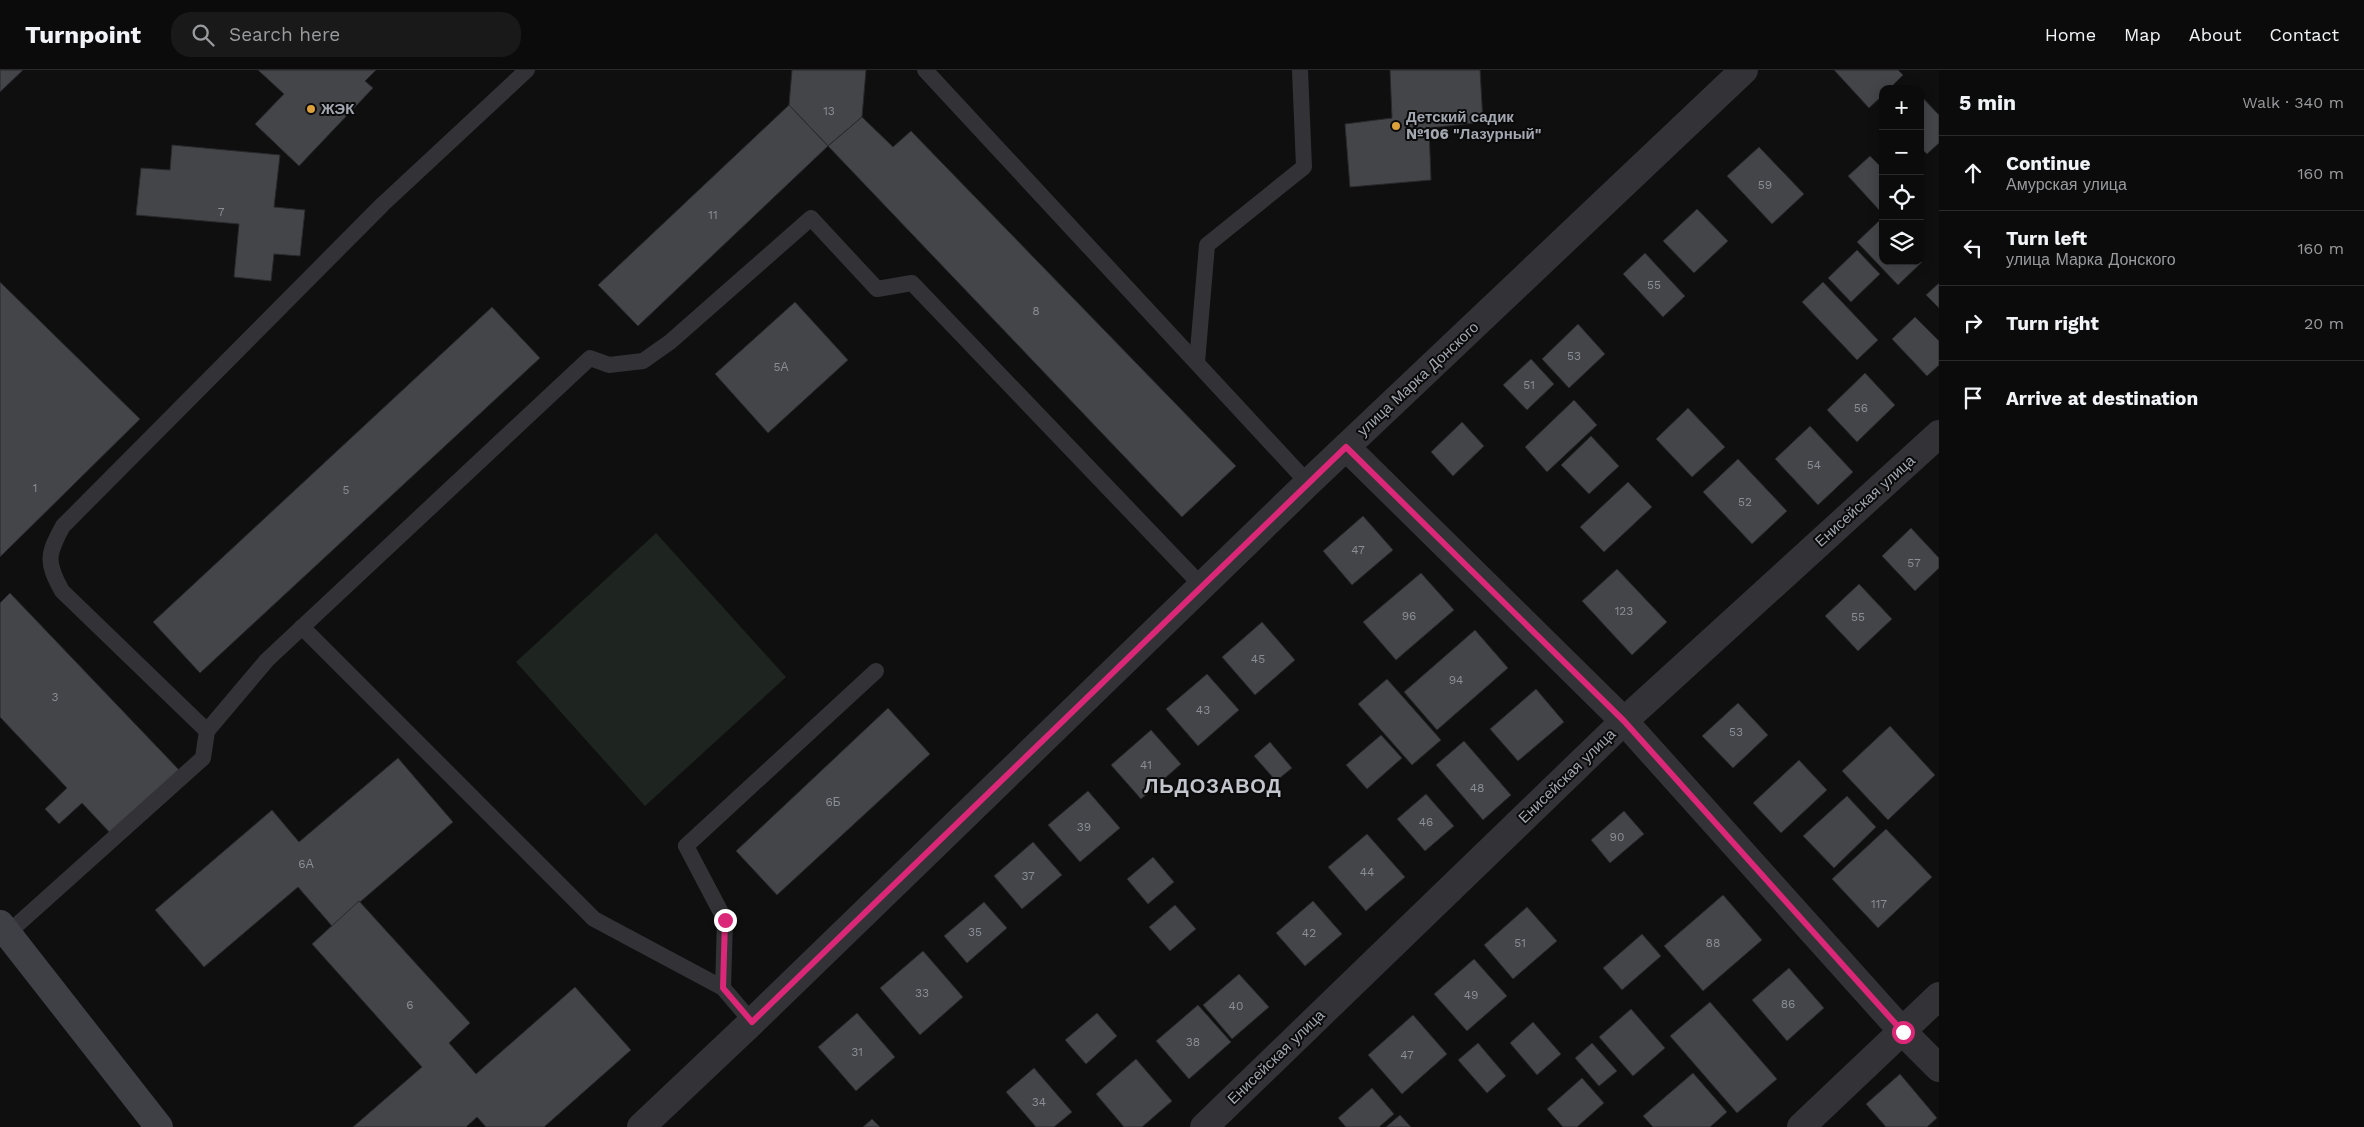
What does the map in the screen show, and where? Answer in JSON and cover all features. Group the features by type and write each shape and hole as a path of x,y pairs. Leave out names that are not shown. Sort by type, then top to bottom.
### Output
{"main road":[{"path":"4,929 159,1127"}],"street":[{"name":"улица Марка Донского","path":"641,1127 752,1022 1308,483 1744,70"},
{"name":"Енисейская улица","path":"1204,1127 1624,721 1939,434"},
{"path":"1346,447 1624,721 1903,1032 1939,1068"},
{"path":"1801,1127 1939,996"}],"lane":[{"path":"207,731 62,591 50,569 51,547 63,526 383,204 527,70"},
{"path":"925,70 1308,483"},
{"path":"1197,362 1207,245 1304,167 1300,70"},
{"path":"4,929 203,758 207,731 267,660 590,358 609,365 643,361 670,342 811,218 877,289 912,283 1202,586"},
{"path":"302,627 594,919 723,988 752,1022"},
{"path":"723,988 725,920 686,846 876,671"}],"shaded area":[{"path":"656,533 786,677 645,806 516,662"}],"building":[{"path":"0,70 23,70 0,92"},
{"name":"ЖЭК","path":"258,70 376,70 365,81 373,88 299,166 255,124 284,94"},
{"path":"792,70 866,70 862,117 828,146 789,105"},
{"name":"Детский садик №106 \"Лазурный\"","path":"1390,70 1480,70 1483,122 1429,128 1431,180 1350,187 1345,124 1392,118"},
{"path":"1834,70 1898,70 1903,75 1893,85 1879,85 1879,99 1869,108"},
{"path":"1924,99 1939,115 1939,143 1927,154 1924,151"},
{"path":"789,105 828,146 638,326 598,285"},
{"path":"862,117 893,147 911,131 1236,466 1182,517 828,146"},
{"path":"172,145 280,155 274,207 305,210 300,256 274,254 271,281 234,277 239,224 136,215 141,168 170,170"},
{"path":"1759,147 1804,194 1772,224 1727,176"},
{"path":"1870,156 1879,165 1879,210 1848,176"},
{"path":"1697,209 1728,241 1694,273 1663,241"},
{"path":"1879,221 1879,265 1919,265 1898,285 1857,242"},
{"path":"1857,250 1880,274 1851,302 1828,278"},
{"path":"1645,253 1685,296 1663,317 1623,274"},
{"path":"0,282 140,419 0,557"},
{"path":"1823,282 1878,340 1857,360 1802,302"},
{"path":"1939,283 1939,308 1926,295"},
{"path":"795,302 848,360 768,433 715,374"},
{"path":"492,307 540,358 200,673 153,622"},
{"path":"1915,317 1939,341 1939,365 1927,376 1892,339"},
{"path":"1578,324 1605,354 1569,388 1542,359"},
{"path":"1531,359 1554,384 1527,410 1503,385"},
{"path":"1865,373 1895,405 1857,442 1827,410"},
{"path":"1574,400 1597,425 1547,472 1525,447"},
{"path":"1688,408 1725,447 1692,477 1656,439"},
{"path":"1462,422 1484,446 1453,476 1431,452"},
{"path":"1810,426 1853,472 1818,505 1775,459"},
{"path":"1591,436 1619,466 1589,494 1561,465"},
{"path":"1738,459 1787,511 1752,544 1703,492"},
{"path":"1628,482 1652,507 1604,552 1580,527"},
{"path":"1363,516 1393,550 1352,585 1323,551"},
{"path":"1911,528 1939,558 1939,568 1915,591 1882,556"},
{"path":"1617,569 1667,622 1632,655 1582,601"},
{"path":"1421,573 1454,610 1396,660 1363,622"},
{"path":"1859,584 1892,619 1858,651 1825,616"},
{"path":"10,593 181,772 114,837 82,803 59,824 45,809 67,788 0,717 0,603"},
{"path":"1262,622 1295,660 1255,695 1222,657"},
{"path":"1475,630 1508,668 1437,730 1404,692"},
{"path":"1207,674 1239,710 1198,746 1166,709"},
{"path":"1387,679 1441,740 1412,765 1358,704"},
{"path":"1536,689 1564,722 1518,761 1490,729"},
{"path":"1738,703 1768,735 1733,768 1702,736"},
{"path":"888,708 930,754 777,895 736,851"},
{"path":"1890,726 1935,775 1888,820 1842,771"},
{"path":"1151,730 1181,764 1141,799 1111,765"},
{"path":"1381,735 1402,758 1367,789 1346,765"},
{"path":"1464,741 1511,795 1483,820 1436,765"},
{"path":"1270,742 1292,768 1276,781 1254,756"},
{"path":"398,758 453,822 332,926 298,887 204,967 155,910 272,810 299,842"},
{"path":"1799,760 1827,790 1781,833 1753,803"},
{"path":"1088,791 1120,828 1080,862 1048,825"},
{"path":"1426,794 1454,826 1425,851 1397,819"},
{"path":"1847,796 1876,827 1834,868 1803,836"},
{"path":"1624,811 1644,834 1610,863 1591,840"},
{"path":"1886,829 1932,877 1878,928 1832,879"},
{"path":"1367,834 1405,877 1366,911 1328,867"},
{"path":"1033,842 1062,875 1022,909 994,876"},
{"path":"1153,857 1174,882 1148,904 1127,879"},
{"path":"1723,895 1762,940 1703,991 1664,946"},
{"path":"359,901 470,1023 449,1043 476,1074 575,987 631,1050 544,1127 486,1127 477,1117 466,1127 353,1127 422,1067 312,944"},
{"path":"1313,901 1342,934 1305,966 1276,933"},
{"path":"984,902 1007,928 967,963 944,936"},
{"path":"1175,905 1196,929 1170,951 1149,927"},
{"path":"1527,907 1557,941 1513,979 1484,945"},
{"path":"1642,934 1661,956 1622,990 1603,968"},
{"path":"923,951 963,997 920,1035 880,988"},
{"path":"1474,959 1507,996 1467,1031 1434,994"},
{"path":"1789,968 1824,1008 1787,1041 1752,1000"},
{"path":"1239,974 1269,1007 1232,1039 1203,1005"},
{"path":"1710,1002 1777,1079 1737,1113 1670,1036"},
{"path":"1198,1005 1231,1042 1189,1079 1156,1041"},
{"path":"1631,1009 1665,1048 1633,1076 1599,1037"},
{"path":"857,1013 895,1057 856,1091 818,1047"},
{"path":"1097,1013 1117,1036 1086,1064 1065,1040"},
{"path":"1413,1015 1447,1054 1402,1094 1368,1055"},
{"path":"1533,1022 1561,1054 1537,1075 1510,1043"},
{"path":"1478,1043 1506,1076 1487,1093 1458,1060"},
{"path":"1592,1043 1617,1071 1599,1086 1575,1058"},
{"path":"1136,1059 1172,1101 1142,1127 1124,1127 1096,1094"},
{"path":"1034,1068 1072,1112 1054,1127 1036,1127 1006,1092"},
{"path":"1693,1073 1727,1112 1710,1127 1653,1127 1643,1116"},
{"path":"1900,1074 1937,1118 1927,1127 1886,1127 1866,1104"},
{"path":"1582,1078 1604,1103 1577,1127 1563,1127 1547,1109"},
{"path":"1372,1088 1394,1114 1379,1127 1346,1127 1338,1118"},
{"path":"1400,1115 1411,1127 1386,1127"},
{"path":"872,1119 880,1127 863,1127"}],"place":[{"name":"ЖЭК","path":"311,109"},
{"name":"Детский садик №106 \"Лазурный\"","path":"1396,126"}],"district":[{"name":"ЛЬДОЗАВОД","path":"1213,786"}],"route":[{"path":"725,920 723,988 752,1022 1346,447 1624,721 1903,1032"}]}
